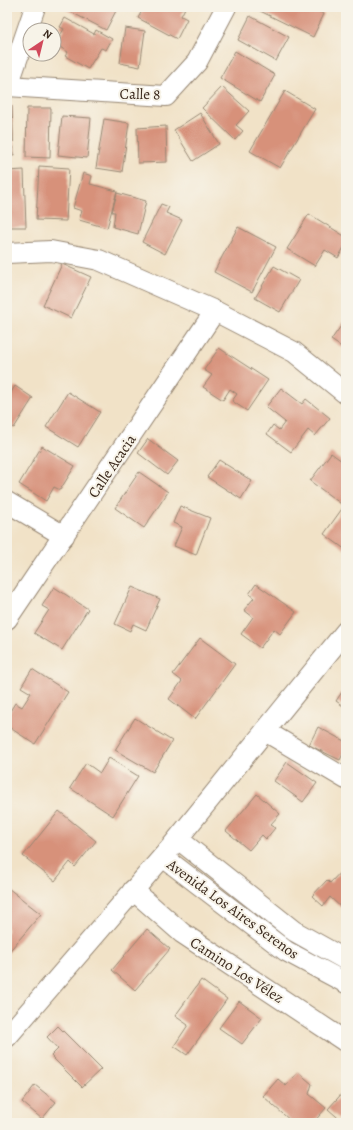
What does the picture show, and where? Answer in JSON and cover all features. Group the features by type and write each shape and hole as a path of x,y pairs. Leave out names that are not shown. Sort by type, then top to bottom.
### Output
{"street":[{"path":"8,86 35,7"},
{"name":"Calle 8","path":"8,86 166,96 197,62 226,7"},
{"path":"7,253 52,251 99,260 215,311 294,352 346,394"},
{"name":"Calle Acacia","path":"7,620 215,311"},
{"path":"7,502 64,536"},
{"path":"7,1037 163,857 346,631"},
{"path":"265,732 346,779"},
{"name":"Avenida Los Aires Serenos","path":"178,839 294,931 346,960"},
{"name":"Avenida Los Aires Serenos","path":"163,857 286,951 346,983"},
{"name":"Camino Los Vélez","path":"133,890 182,933 346,1042"}],"building":[{"path":"66,7 118,7 106,30 65,9"},
{"path":"144,7 185,8 181,16 187,19 177,39 138,18"},
{"path":"252,7 309,7 324,14 313,37"},
{"path":"250,16 289,37 276,61 238,40"},
{"path":"65,18 94,34 96,30 112,39 106,50 101,48 88,69 65,56 68,52 62,48 62,32 64,29 62,28 62,23"},
{"path":"125,28 145,31 140,67 120,63"},
{"path":"235,51 275,75 260,102 220,78"},
{"path":"222,87 249,111 236,125 243,131 235,140 202,108"},
{"path":"285,91 315,109 280,168 250,151"},
{"path":"7,106 12,106 14,155 7,155"},
{"path":"27,108 51,108 50,158 26,157"},
{"path":"200,113 219,144 193,161 174,130"},
{"path":"62,116 91,118 87,158 58,155"},
{"path":"104,119 129,123 122,172 96,168"},
{"path":"166,126 167,162 138,163 137,128"},
{"path":"39,166 69,168 66,221 36,220"},
{"path":"24,170 26,227 7,227 7,171"},
{"path":"83,173 92,176 90,184 117,191 107,228 79,220 82,211 73,208"},
{"path":"117,193 146,201 138,234 113,227 115,212 112,212"},
{"path":"161,204 169,207 166,213 182,220 165,254 142,242"},
{"path":"309,214 346,237 346,244 338,258 325,250 315,266 287,249"},
{"path":"238,227 276,247 252,292 214,272"},
{"path":"62,264 91,277 71,318 43,305"},
{"path":"274,266 299,280 280,312 255,298"},
{"path":"346,319 346,350 331,340"},
{"path":"219,348 268,380 247,411 232,401 237,394 230,389 223,400 203,387 212,375 204,370"},
{"path":"15,386 33,398 14,428 7,424 7,399"},
{"path":"281,388 302,404 306,399 330,418 315,436 308,430 291,452 267,434 273,425 279,430 285,422 266,407"},
{"path":"68,392 100,412 78,447 46,427"},
{"path":"148,439 178,461 167,475 138,453"},
{"path":"42,446 75,466 60,490 54,487 46,501 19,484"},
{"path":"331,453 346,464 346,550 324,534 344,506 310,481"},
{"path":"219,460 252,481 241,499 207,477"},
{"path":"139,472 168,492 144,528 115,508"},
{"path":"180,506 210,518 196,555 174,546 182,527 173,523"},
{"path":"256,584 296,612 280,634 274,629 260,648 241,634 253,617 244,610 254,598 249,594"},
{"path":"54,587 88,609 62,650 34,633 49,610 42,606"},
{"path":"132,587 160,599 146,630 133,624 130,631 115,624"},
{"path":"200,638 235,664 195,719 169,699 182,681 173,674"},
{"path":"32,669 68,692 35,744 7,726 7,716 15,703 22,707 31,693 21,687"},
{"path":"342,692 346,695 346,708 336,701"},
{"path":"135,718 172,741 153,772 115,750"},
{"path":"318,727 346,742 346,748 340,760 309,745"},
{"path":"109,758 138,776 113,816 70,788 86,763 100,773"},
{"path":"287,762 317,783 303,802 274,781"},
{"path":"257,794 280,814 270,825 275,828 266,839 262,835 249,850 226,831"},
{"path":"59,811 96,841 75,867 70,862 55,881 23,856"},
{"path":"7,860 11,863 7,869"},
{"path":"346,866 346,912 330,897 323,906 312,896 327,880 330,883"},
{"path":"8,888 41,914 7,954 7,889"},
{"path":"147,929 170,949 135,990 112,970"},
{"path":"201,980 227,999 187,1055 174,1046 188,1025 175,1016"},
{"path":"239,1001 262,1018 242,1044 219,1028"},
{"path":"58,1026 101,1069 82,1087 51,1056 58,1049 47,1037"},
{"path":"298,1072 312,1084 309,1094 326,1108 313,1123 293,1123 263,1096 278,1079 286,1086"},
{"path":"35,1085 56,1102 42,1119 22,1102"},
{"path":"346,1089 346,1123 344,1123 328,1109"}]}
